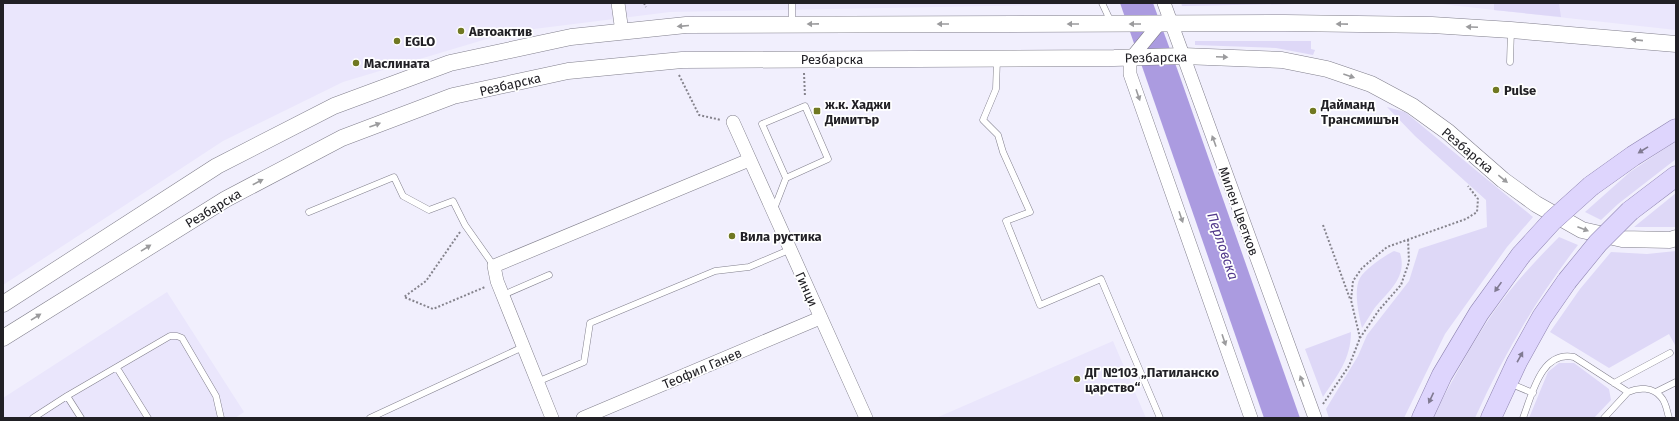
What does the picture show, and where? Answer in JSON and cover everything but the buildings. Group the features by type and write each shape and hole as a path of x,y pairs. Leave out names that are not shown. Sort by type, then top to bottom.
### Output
{"main road":[{"path":"1422,418 1442,375 1479,313 1521,255 1552,221 1591,186 1633,156 1676,129"},
{"path":"1491,418 1517,362 1542,317 1566,282 1598,243 1630,211 1676,176"}],"street":[{"path":"618,3 622,32"},
{"name":"Милен Цветков","path":"1164,3 1166,24 1183,56 1315,417"},
{"path":"3,304 217,166 334,106 450,63 571,37 686,25 1285,23 1401,24 1511,30 1676,44"},
{"path":"1166,24 1132,57 1130,74 1251,418"},
{"name":"Резбарска","path":"3,338 226,199 342,138 453,96 568,70 682,60 1183,56 1282,60 1327,69 1372,84 1412,106 1448,132 1503,180 1536,204 1582,230 1622,239 1670,240 1676,238"},
{"name":"Гинци","path":"732,122 866,418"},
{"path":"552,418 503,295 494,266 749,160"},
{"name":"Теофил Ганев","path":"583,418 820,318"}],"lane":[{"path":"792,3 792,24"},
{"path":"1102,3 1112,24"},
{"path":"1510,62 1511,30"},
{"path":"996,58 996,89 983,120 998,135 1003,152 1030,212 1006,221 1040,305 1101,279 1160,418"},
{"path":"773,211 786,178 828,159 805,106 762,124 786,178"},
{"path":"309,212 394,177 403,196 429,210 454,201 465,225 494,266"},
{"path":"537,382 584,362 590,323 715,271 750,267 789,250"},
{"path":"503,295 549,275"},
{"path":"33,418 67,396 170,336 176,336 182,338 216,396 221,418"},
{"path":"370,418 523,347"},
{"path":"1614,383 1670,353"},
{"path":"1522,418 1540,373 1551,362 1567,356 1574,357 1628,392"},
{"path":"117,368 148,418"},
{"path":"1508,382 1532,393"},
{"path":"1656,392 1676,382"},
{"path":"1604,418 1628,392 1639,388 1645,388 1656,392 1664,401 1669,418"},
{"path":"67,396 81,418"}],"path":[{"path":"644,3 646,7"},
{"path":"804,59 805,106"},
{"path":"679,75 699,115 732,122"},
{"path":"1351,300 1353,281 1362,268 1387,247 1466,219 1477,212 1478,199 1468,186"},
{"path":"465,225 426,281 404,297 433,309 498,281"},
{"path":"1324,225 1351,300 1360,338"},
{"path":"1315,417 1348,366 1360,338 1379,310 1400,284 1409,262 1408,240"}],"shaded area":[{"path":"3,3 1097,4 670,12 510,32 343,82 223,141 3,285"},
{"path":"1181,3 1347,3 1182,6"},
{"path":"1433,3 1676,3 1676,30 1494,10"},
{"path":"1494,3 1559,3 1561,17 1494,10"},
{"path":"1195,41 1311,41 1311,49 1315,50 1313,55 1276,48 1195,45"},
{"path":"1387,107 1405,112 1533,217 1507,247 1445,334 1404,418 1329,418 1326,409 1358,356 1367,335 1409,281 1419,249 1487,227 1486,200 1415,136"},
{"path":"1676,141 1676,159 1618,204 1601,220 1585,212 1630,172"},
{"path":"1676,193 1676,227 1634,227"},
{"path":"1559,237 1578,245 1548,286 1521,328 1497,372 1475,418 1432,418 1470,350 1495,310 1526,272"},
{"path":"1394,251 1400,253 1402,262 1399,277 1374,309 1362,328 1357,296 1360,278 1362,274 1375,263"},
{"path":"1676,251 1676,347 1669,334 1609,368 1550,332 1580,289 1611,252 1647,254"},
{"path":"167,292 244,412 235,418 3,418 3,398"},
{"path":"1351,332 1349,351 1346,359 1323,397 1305,349"},
{"name":"ДГ №103 „Патиланско царство“","path":"1113,341 1146,418 936,418"},
{"path":"1559,363 1574,363 1609,389 1611,400 1594,418 1529,418 1548,372"}],"water":[{"name":"Перловска","path":"1120,3 1153,3 1300,418 1264,418"}],"place":[{"name":"Автоактив","path":"461,31"},
{"name":"EGLO","path":"397,41"},
{"name":"Маслината","path":"356,63"},
{"name":"Pulse","path":"1496,90"},
{"name":"ж.к. Хаджи Димитър","path":"817,111"},
{"name":"Дайманд Трансмишън","path":"1313,111"},
{"name":"Вила рустика","path":"732,236"},
{"name":"ДГ №103 „Патиланско царство“","path":"1077,379"}]}
